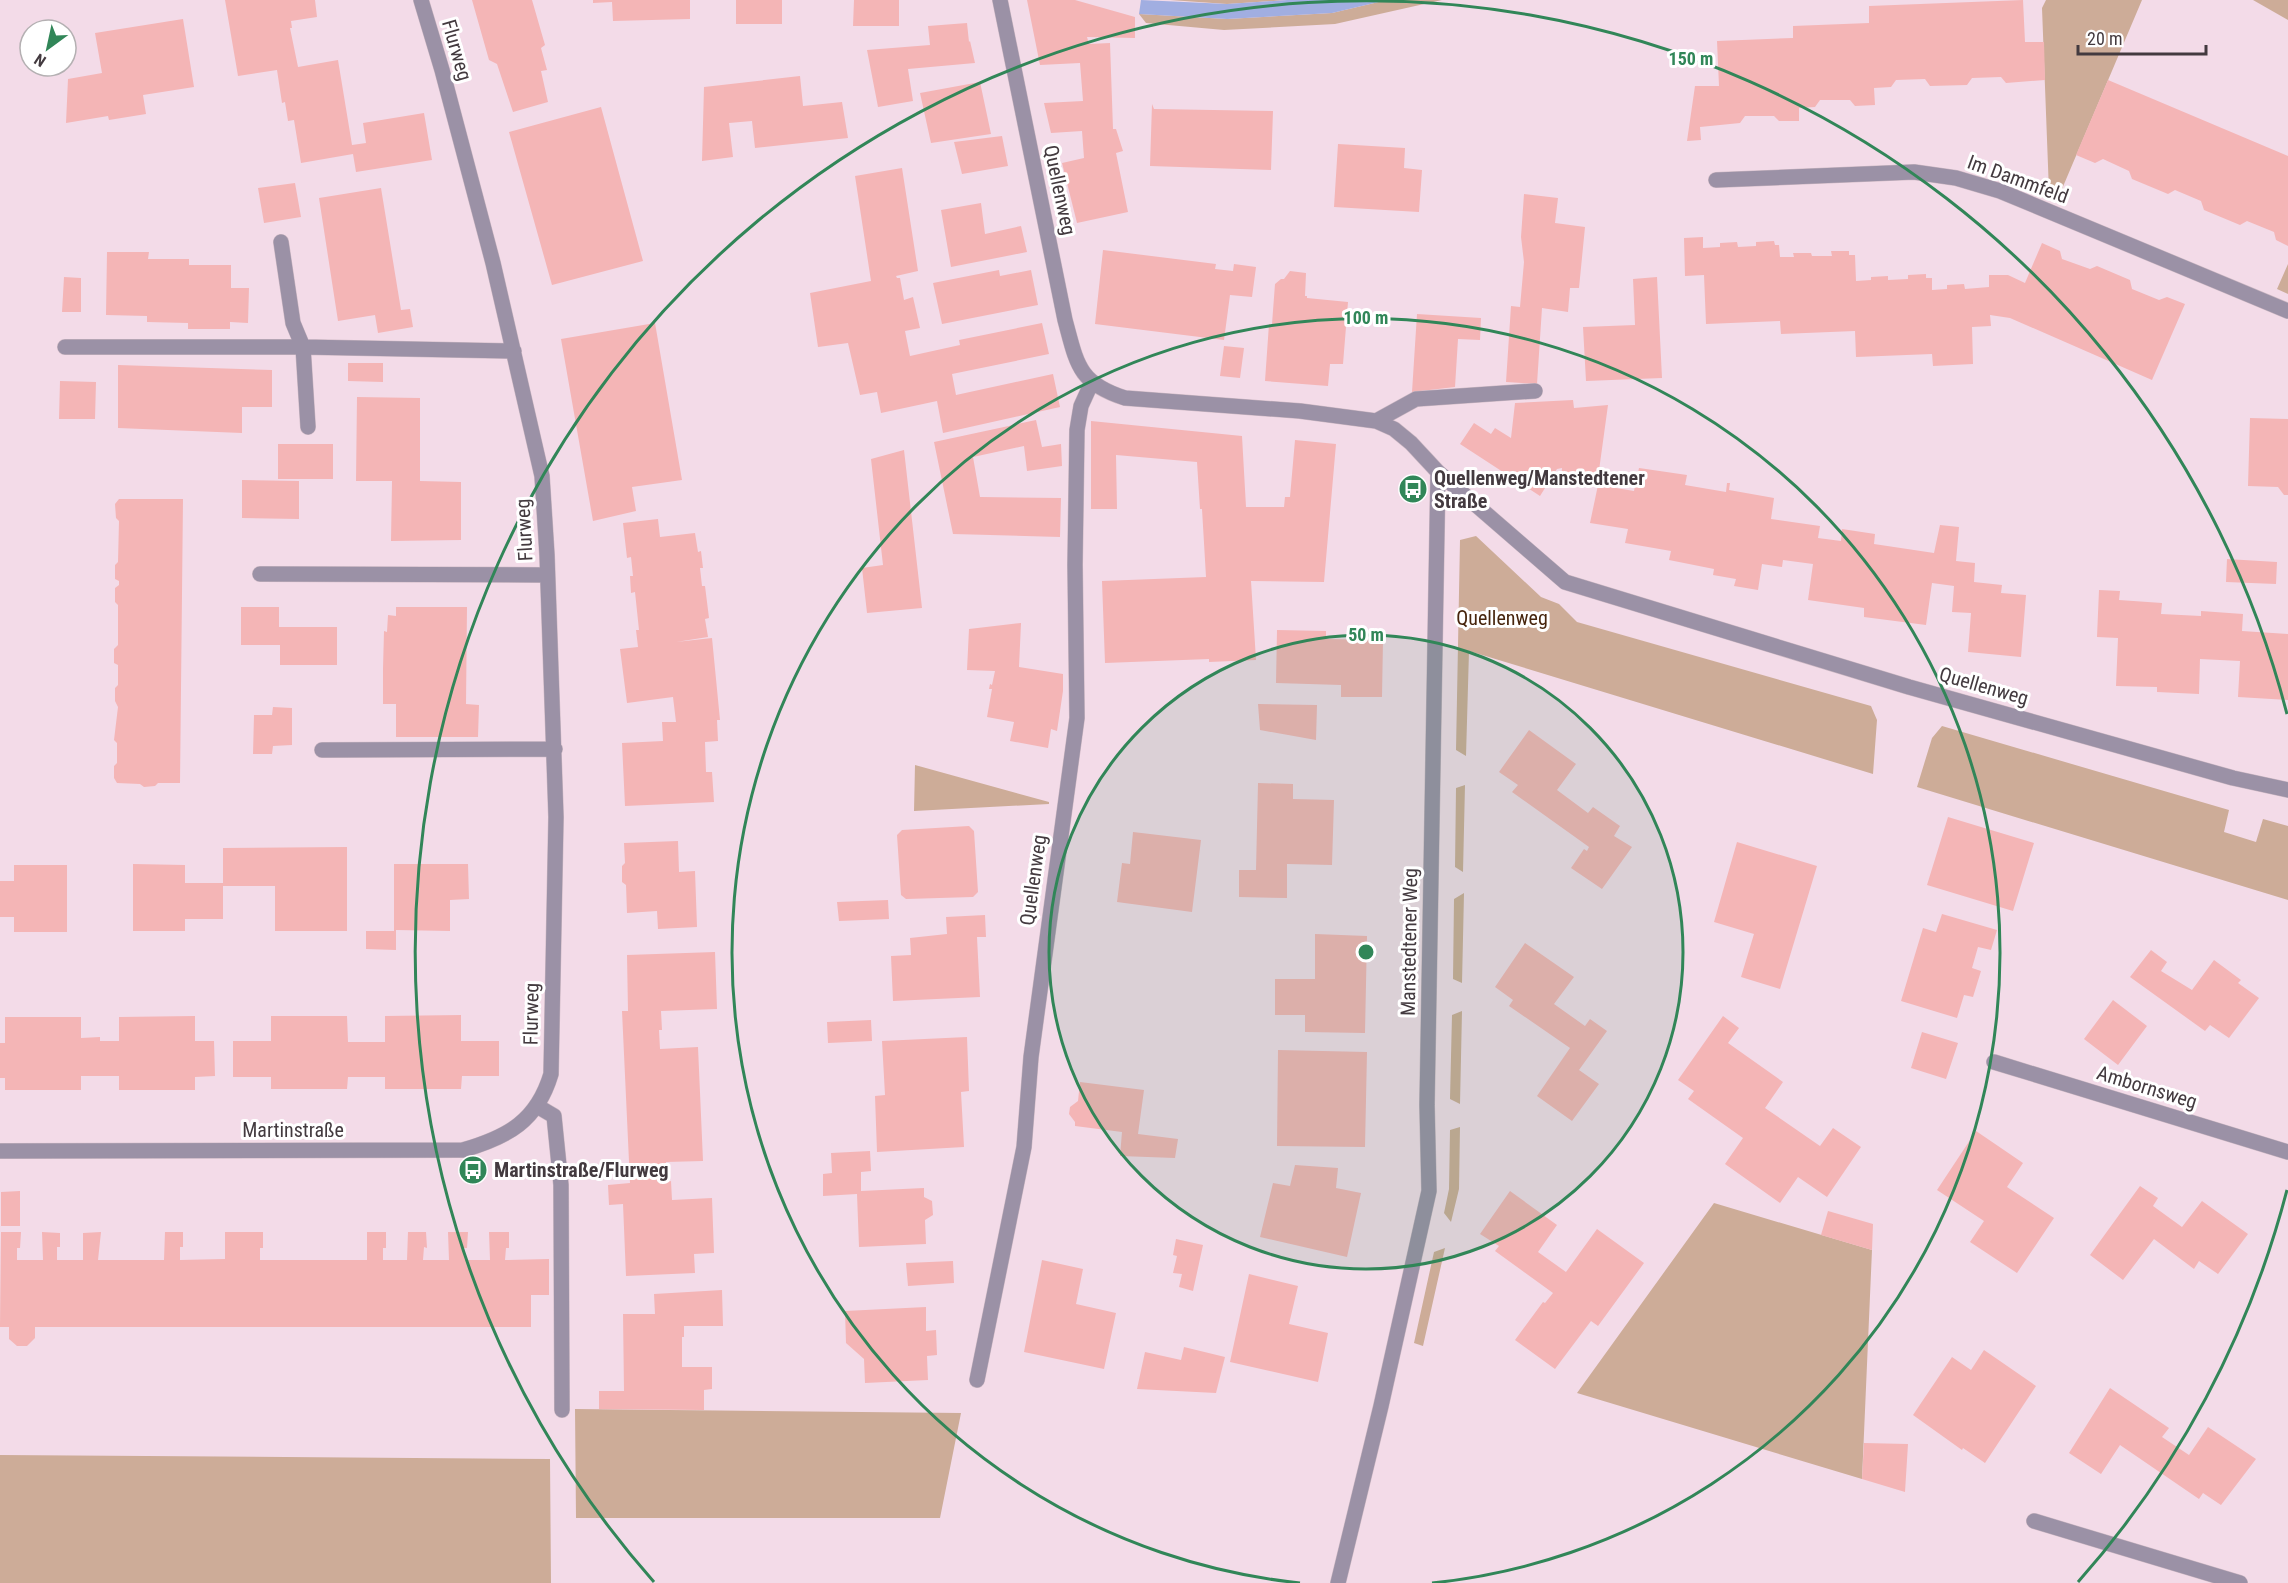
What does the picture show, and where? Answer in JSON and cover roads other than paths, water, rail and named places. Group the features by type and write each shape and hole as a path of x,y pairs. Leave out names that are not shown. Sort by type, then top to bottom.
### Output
{"street":[{"name":"Flurweg","path":"421,0 493,262 542,476 555,749 556,829 551,1074"},
{"name":"Quellenweg","path":"1000,0 1065,320 1080,370 1091,384 1125,398 1300,411 1376,421 1394,429 1411,443 1438,472 1565,582 1909,687 2234,778 2288,790"},
{"name":"Im Dammfeld","path":"1716,180 1914,172 1956,178 2000,191 2288,311"},
{"path":"281,242 293,323 303,347 308,427"},
{"path":"65,347 303,347 514,351"},
{"name":"Quellenweg","path":"977,1380 1024,1147 1032,1046 1077,718 1075,565 1077,430 1081,406 1091,384"},
{"path":"1376,421 1416,399 1535,391"},
{"name":"Manstedtener Weg","path":"1338,1583 1381,1406 1429,1191 1427,1106 1438,472"},
{"path":"260,574 548,575"},
{"path":"322,750 555,749"},
{"name":"Ambornsweg","path":"1994,1062 2288,1152"},
{"name":"Martinstraße","path":"0,1151 463,1150 487,1143 511,1131 525,1120 537,1106 546,1090 551,1074"},
{"path":"537,1106 554,1116 561,1185 562,1410"},
{"path":"2034,1521 2240,1583"}],"water":[{"path":"1141,0 1227,4 1287,0 1387,0 1332,13 1227,19 1139,14"}],"place":[{"name":"Quellenweg/Manstedtener Straße","path":"1413,489"},
{"name":"Martinstraße/Flurweg","path":"473,1170"}]}
